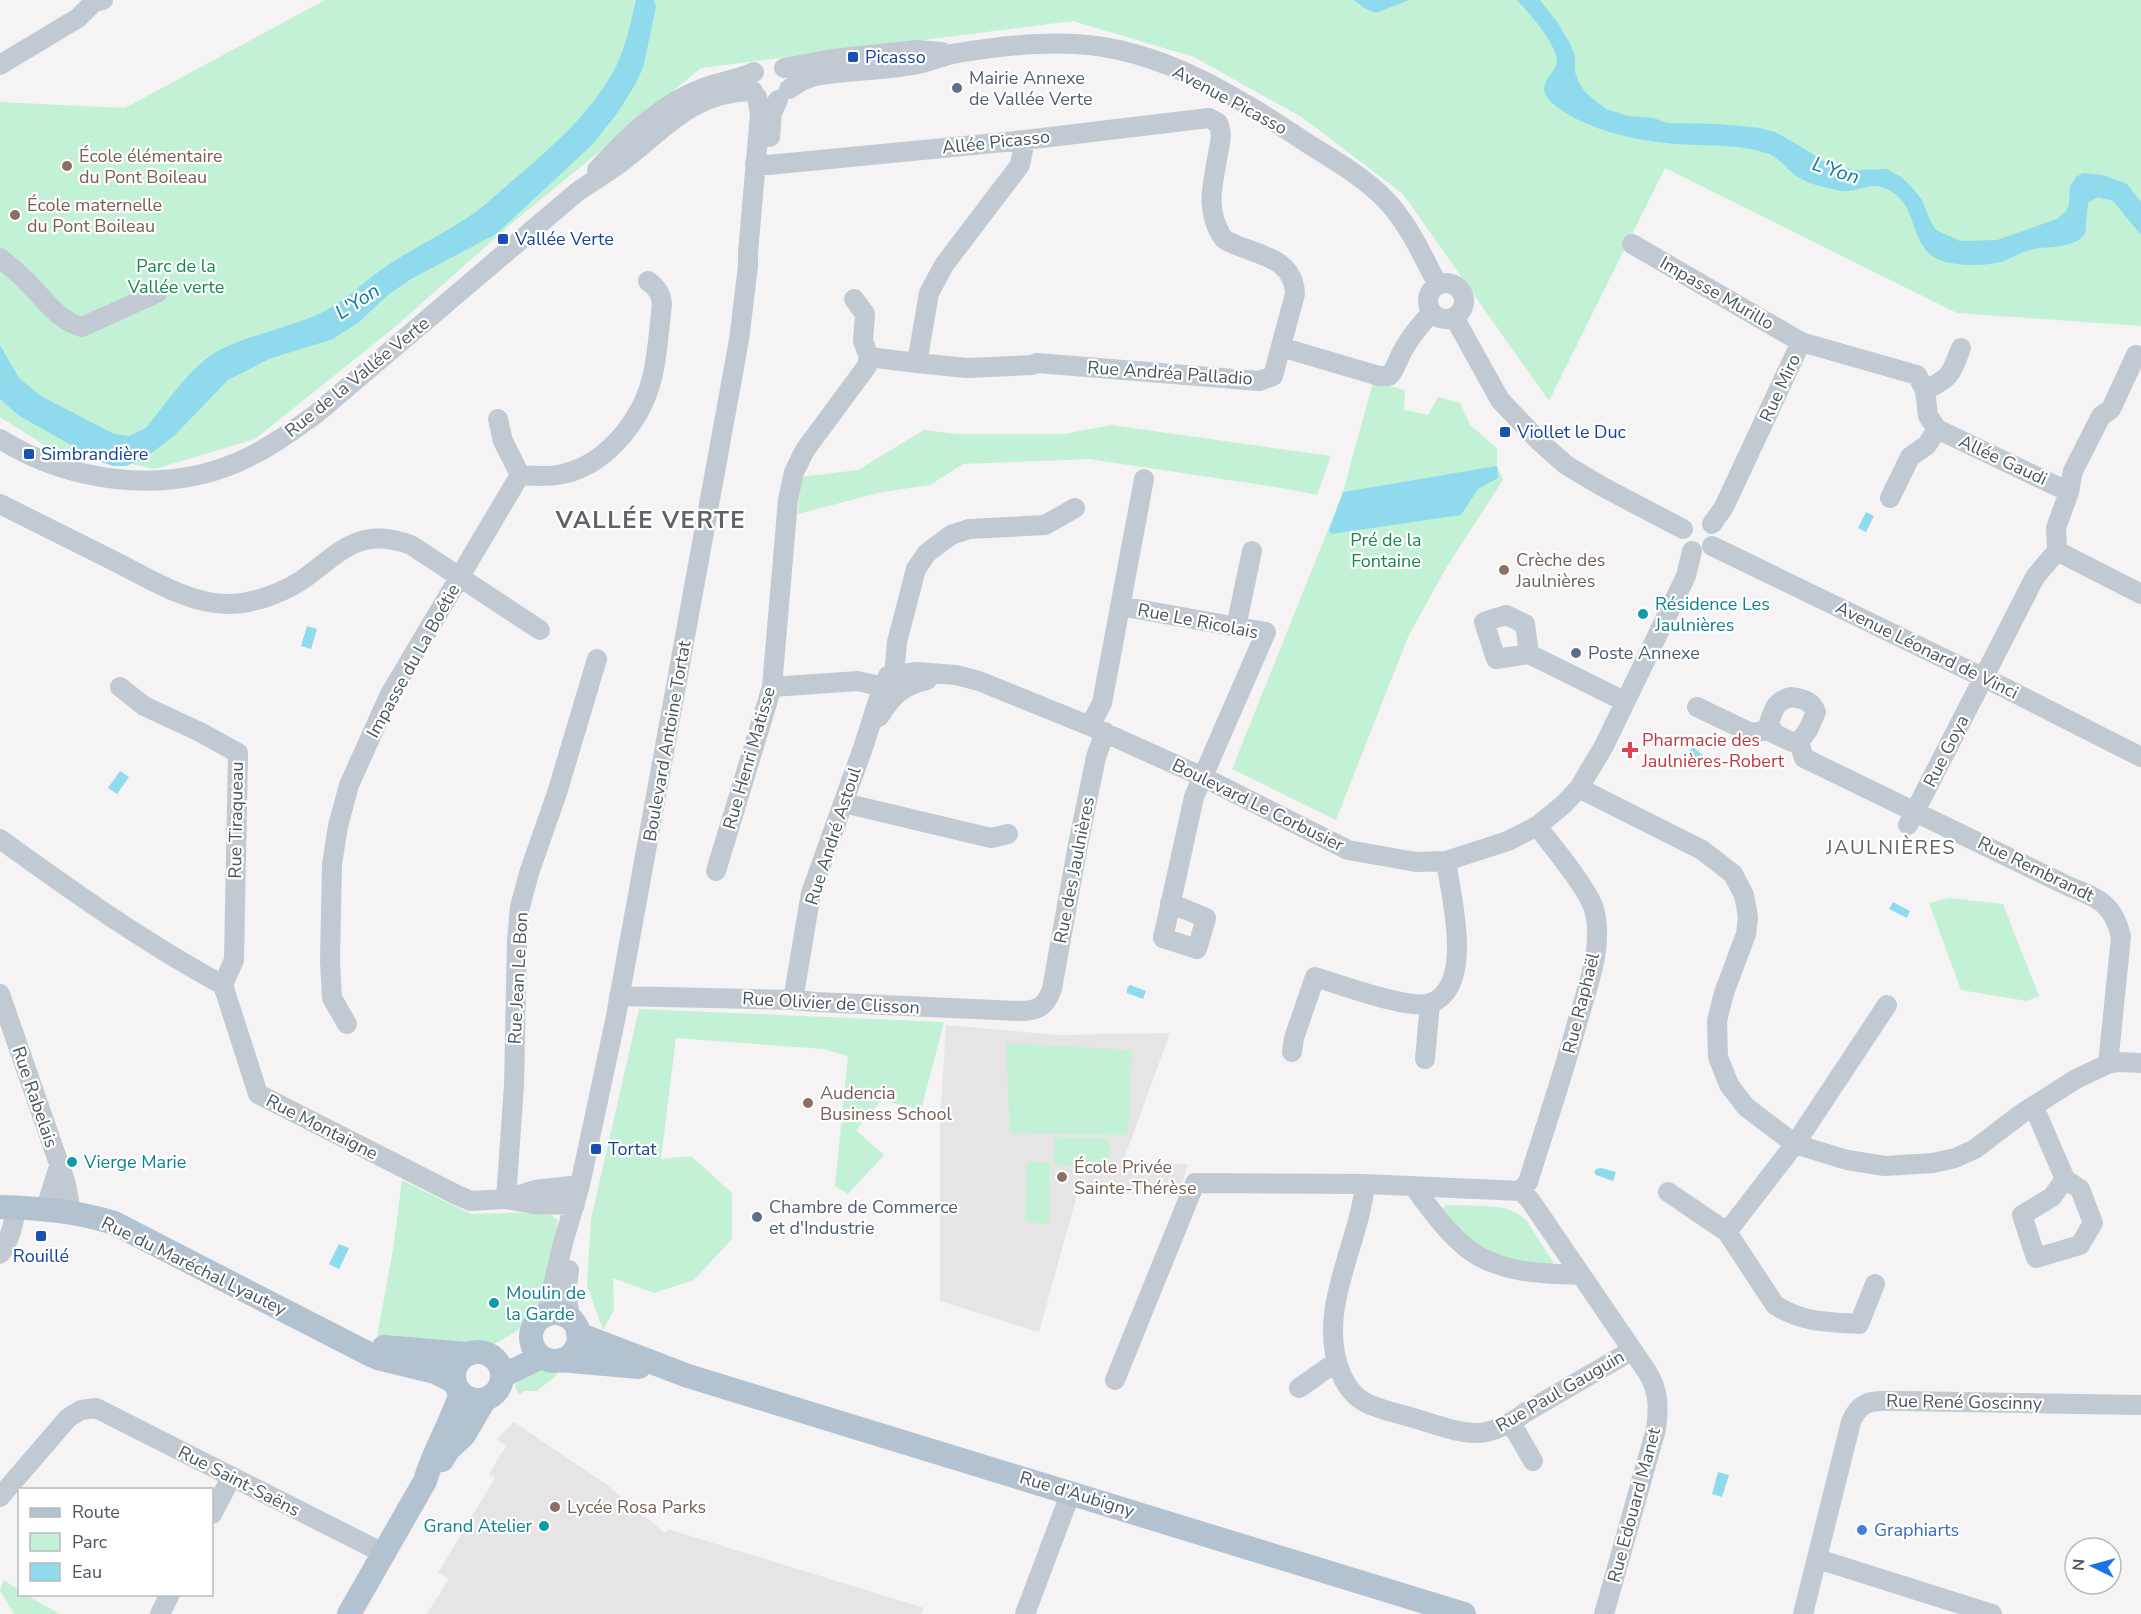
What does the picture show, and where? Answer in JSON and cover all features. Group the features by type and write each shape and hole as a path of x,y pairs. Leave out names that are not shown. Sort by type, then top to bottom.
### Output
{"main road":[{"name":"Rue du Maréchal Lyautey","path":"8,1207 46,1208 114,1223 378,1358 435,1372 458,1388"},
{"path":"497,1367 544,1351 574,1351 575,1327 564,1316 546,1315 535,1325 544,1351"},
{"name":"Rue d'Aubigny","path":"575,1327 688,1376"},
{"name":"Rue du Maréchal Lyautey","path":"345,1341 411,1350 468,1354"},
{"name":"Rue d'Aubigny","path":"544,1351 688,1376 1464,1614"},
{"path":"348,1614 425,1481 433,1457 454,1415 458,1388 454,1376 458,1363 468,1354 481,1352 497,1367 497,1391 485,1399 464,1435 448,1450 435,1472 425,1481"},
{"path":"458,1388 472,1400 485,1399"}],"street":[{"path":"0,65 78,18 97,1"},
{"name":"Avenue Picasso","path":"783,95 803,80 815,76 918,64 956,53 1036,44 1075,44 1110,48 1145,57 1187,73 1262,113 1383,196 1404,222 1438,285"},
{"name":"Avenue Picasso","path":"784,68 832,59 917,50 956,53"},
{"path":"766,63 777,64 784,68 790,78 783,95 767,102 755,87 766,63"},
{"name":"Rue de la Vallée Verte","path":"0,439 15,448 66,469 134,480 168,480 206,473 237,463 276,443 316,414 577,192 615,149 678,99 707,86 740,79 755,87"},
{"name":"Boulevard Antoine Tortat","path":"546,1315 580,1185 620,996 735,363 748,266 756,251 760,231 762,164 760,114 755,87"},
{"name":"Boulevard Antoine Tortat","path":"762,164 771,118 783,95"},
{"name":"Allée Picasso","path":"762,164 1025,140 1209,118 1218,123 1221,140"},
{"path":"854,299 865,314 863,340 869,357 917,363 929,293 944,266 1020,165 1025,140"},
{"name":"Rue Andréa Palladio","path":"917,363 967,368 1037,363 1259,381 1273,376 1295,294 1294,282 1291,273 1283,265 1223,239 1213,221 1211,192 1221,140"},
{"name":"Impasse Murillo","path":"1632,244 1802,342"},
{"path":"0,258 23,277 60,315 82,327 157,293"},
{"path":"498,419 503,441 520,475 542,477 578,469 598,459 620,439 633,421 652,378 662,304 657,288 648,281"},
{"path":"1447,283 1461,291 1464,298 1463,307 1454,317 1439,318 1428,304 1433,289 1438,285 1447,283"},
{"path":"1281,347 1379,376 1389,376 1395,371 1410,338 1432,312"},
{"path":"1454,317 1500,400 1539,441 1566,465 1683,529"},
{"name":"Rue Miro","path":"1712,524 1724,507 1802,342 1917,375 1925,390"},
{"path":"1890,498 1910,457 1927,445 1937,429 1928,416 1925,390 1951,375 1962,348"},
{"path":"2136,355 2111,409 2101,416 2073,471 2069,492 2056,528 2057,551 2141,594"},
{"name":"Rue Henri Matisse","path":"716,871 772,687 789,500 794,472 805,450 867,366 869,357"},
{"name":"Allée Gaudi","path":"1937,429 2069,492"},
{"name":"Impasse du La Boétie","path":"347,1023 332,998 330,961 332,864 338,826 349,785 390,694 520,475"},
{"name":"Rue des Jaulnières","path":"1042,1007 1052,988 1096,757 1102,703 1144,479"},
{"path":"0,504 175,592 228,604 250,601 273,594 307,576 339,550 357,542 376,538 396,539 411,545 540,630"},
{"name":"Rue André Astoul","path":"793,1000 811,893 864,745 890,682 897,642 916,569 927,553 951,535 969,529 1045,525 1075,508"},
{"path":"1699,518 1712,524 1716,538 1712,546 1700,552 1685,545 1682,537 1683,529 1691,520 1699,518"},
{"name":"Avenue Léonard de Vinci","path":"1712,546 1756,565 2141,757"},
{"name":"Boulevard Le Corbusier","path":"772,687 858,681 890,682 917,672 957,675 979,681 1098,729 1203,777 1348,850 1416,862 1446,861 1508,841 1537,826 1563,805 1579,788 1604,746 1686,576 1692,550"},
{"path":"1236,627 1252,551"},
{"name":"Rue Goya","path":"1912,818 2035,577 2057,551"},
{"name":"Rue Le Ricolais","path":"1120,606 1266,632 1203,777"},
{"path":"1529,654 1624,701"},
{"name":"Rue Jean Le Bon","path":"506,1199 514,1085 517,940 520,908 597,659"},
{"name":"Rue Tiraqueau","path":"120,687 144,706 238,753 234,960 223,985"},
{"path":"1802,698 1812,704 1816,712 1808,730 1799,742 1792,742 1773,733 1769,723 1781,699 1802,698"},
{"path":"1697,707 1751,733 1772,729"},
{"name":"Rue Rembrandt","path":"1799,742 1804,759 1912,818 2093,896 2104,903 2118,923 2121,937 2108,1064"},
{"path":"1170,903 1194,797 1203,777"},
{"path":"1579,788 1702,850 1733,874 1744,895 1748,917 1746,934 1724,993 1717,1021 1718,1057 1729,1085 1746,1107 1795,1144 1847,1160 1876,1164 1911,1166 1955,1158 1976,1149 1994,1134 2076,1079 2108,1064 2131,1061 2141,1063"},
{"path":"844,803 991,838 1008,834"},
{"name":"Rue Raphaël","path":"1521,1191 1528,1182 1570,1050 1592,967 1597,924 1593,905 1537,826"},
{"path":"0,839 94,906 223,985"},
{"path":"1292,1052 1294,1038 1315,977 1394,1000 1417,1004 1430,1003 1444,994 1453,979 1456,968 1457,938 1446,861"},
{"name":"Rue Montaigne","path":"223,985 258,1094 457,1196 471,1201 506,1199 574,1209"},
{"name":"Rue Rabelais","path":"0,994 66,1184 71,1212"},
{"name":"Rue Olivier de Clisson","path":"620,996 793,1000 1020,1011 1032,1011 1042,1007"},
{"path":"1425,1059 1430,1003"},
{"path":"1727,1232 1795,1144 1887,1005"},
{"path":"2034,1107 2065,1179"},
{"name":"Rue Rabelais","path":"46,1208 59,1166"},
{"path":"1115,1380 1195,1183 1365,1184 1521,1191"},
{"name":"Rue Paul Gauguin","path":"1365,1184 1363,1201 1334,1314 1332,1344 1336,1362 1347,1387 1365,1402 1467,1432 1487,1433 1510,1424 1526,1412 1631,1351"},
{"name":"Rue Montaigne","path":"506,1199 535,1190 580,1185"},
{"path":"1413,1186 1448,1231 1469,1250 1485,1259 1513,1269 1539,1274 1580,1275"},
{"name":"Rue Edouard Manet","path":"1521,1191 1530,1200 1648,1373 1655,1386 1658,1399 1656,1429 1604,1614"},
{"path":"1668,1192 1727,1232 1775,1305 1786,1312 1808,1321 1859,1324 1875,1284"},
{"path":"0,1254 10,1234 8,1207"},
{"name":"Boulevard Antoine Tortat","path":"574,1209 574,1244 566,1295 575,1327"},
{"path":"1299,1388 1336,1362"},
{"name":"Rue René Goscinny","path":"1803,1614 1851,1422 1860,1406 1872,1401 2141,1405"},
{"name":"Rue Saint-Saëns","path":"0,1497 68,1418 81,1410 96,1408 383,1553"},
{"path":"1510,1424 1533,1461"},
{"path":"213,1512 231,1478"},
{"path":"1025,1614 1071,1492"},
{"path":"1818,1559 1992,1614"},
{"path":"160,1614 169,1596"}],"shaded area":[{"name":"École Privée Sainte-Thérèse","path":"946,1025 1057,1035 1170,1033 1124,1162 1188,1164 1178,1196 1078,1191 1039,1332 940,1301 940,1121"},
{"name":"Lycée Rosa Parks","path":"514,1422 607,1485 665,1533 668,1529 924,1608 921,1614 427,1614 449,1579 438,1573 495,1478 489,1474 506,1446 497,1439"}],"green space":[{"name":"Parc de la Vallée verte","path":"325,0 2141,0 2141,326 1957,313 1665,168 1549,401 1403,194 1303,118 1194,57 1073,21 701,68 511,224 395,327 255,439 155,469 46,446 0,417 0,102 125,108"},
{"name":"Pré de la Fontaine","path":"1373,382 1405,390 1404,410 1428,415 1438,397 1460,403 1470,425 1497,448 1497,466 1503,480 1446,568 1408,637 1336,820 1232,769 1343,492"},
{"path":"1111,425 1331,456 1317,495 1089,459 963,464 930,485 882,492 798,514 801,477 858,470 924,430 956,434 1064,434"},
{"path":"1949,898 2003,904 2039,996 2027,1001 1961,990 1929,903"},
{"path":"639,1009 944,1022 921,1110 882,1100 856,1130 884,1155 848,1194 835,1186 848,1056 823,1049 676,1038 661,1159 691,1156 732,1193 732,1239 694,1280 654,1293 613,1278 614,1310 603,1330 587,1285 591,1219"},
{"path":"1006,1043 1132,1050 1128,1135 1010,1133"},
{"path":"1055,1137 1109,1139 1109,1166 1054,1165"},
{"path":"1027,1162 1050,1162 1049,1224 1025,1222"},
{"path":"402,1180 471,1214 543,1212 558,1220 547,1283 539,1306 517,1331 489,1347 376,1342 393,1250"},
{"path":"1445,1205 1487,1206 1504,1208 1517,1213 1526,1220 1553,1262 1550,1265 1505,1260 1467,1239 1442,1210"},
{"path":"531,1371 554,1371 557,1375 537,1391 524,1391 519,1395 515,1387 517,1379"},
{"path":"4,1580 18,1589 18,1596 28,1596 60,1614 14,1614 0,1590"}],"water":[{"name":"L'Yon","path":"636,0 654,0 656,7 643,68 616,115 591,146 496,234 411,279 388,295 359,322 333,339 269,359 228,380 174,436 145,458 126,466 113,466 101,462 18,415 0,399 0,345 19,378 41,396 114,434 129,436 146,428 184,380 210,356 235,343 308,319 330,308 388,265 470,216 534,162 585,112 612,74 624,47"},
{"path":"1354,0 1409,0 1376,13"},
{"name":"L'Yon","path":"1517,0 1540,0 1558,23 1570,44 1575,56 1575,72 1579,83 1586,93 1606,109 1628,116 1654,118 1667,123 1720,124 1760,128 1775,132 1828,164 1856,170 1886,169 1901,177 1911,186 1922,200 1936,230 1960,241 1997,240 2057,219 2066,211 2069,204 2070,186 2076,177 2083,173 2103,175 2127,184 2141,202 2141,235 2113,201 2098,197 2088,203 2085,234 2068,245 2030,250 1991,264 1956,264 1935,258 1919,239 1904,203 1895,194 1881,187 1871,186 1842,191 1825,187 1803,180 1775,157 1757,150 1642,140 1590,125 1560,109 1549,100 1544,86 1557,62 1556,55 1540,26"},
{"path":"1497,466 1498,478 1478,489 1461,515 1331,534 1329,531 1343,492"},
{"path":"1866,512 1874,516 1866,532 1858,528"},
{"path":"307,626 317,629 311,649 301,646"},
{"path":"1693,747 1706,758 1700,764 1687,753"},
{"path":"120,771 129,777 117,794 108,788"},
{"path":"1893,902 1910,911 1907,918 1889,909"},
{"path":"1130,985 1146,991 1143,999 1127,993"},
{"path":"1596,1169 1616,1172 1613,1181 1596,1175 1594,1172"},
{"path":"339,1244 349,1248 339,1269 329,1264"},
{"path":"1718,1472 1729,1475 1722,1497 1712,1494"}],"place":[{"name":"Picasso","path":"853,57"},
{"name":"Mairie Annexe de Vallée Verte","path":"957,88"},
{"name":"École élémentaire du Pont Boileau","path":"67,166"},
{"name":"École maternelle du Pont Boileau","path":"15,215"},
{"name":"Vallée Verte","path":"503,239"},
{"name":"Viollet le Duc","path":"1505,432"},
{"name":"Simbrandière","path":"29,454"},
{"name":"Crèche des Jaulnières","path":"1504,570"},
{"name":"Résidence Les Jaulnières","path":"1643,614"},
{"name":"Poste Annexe","path":"1576,653"},
{"name":"Pharmacie des Jaulnières-Robert","path":"1630,750"},
{"name":"Audencia Business School","path":"808,1103"},
{"name":"Tortat","path":"596,1149"},
{"name":"Vierge Marie","path":"72,1162"},
{"name":"École Privée Sainte-Thérèse","path":"1062,1177"},
{"name":"Chambre de Commerce et d'Industrie","path":"757,1217"},
{"name":"Rouillé","path":"41,1236"},
{"name":"Moulin de la Garde","path":"494,1303"},
{"name":"Lycée Rosa Parks","path":"555,1507"},
{"name":"Grand Atelier","path":"544,1526"},
{"name":"Graphiarts","path":"1862,1530"}],"district":[{"name":"VALLÉE VERTE","path":"651,520"},
{"name":"JAULNIÈRES","path":"1891,847"}]}
